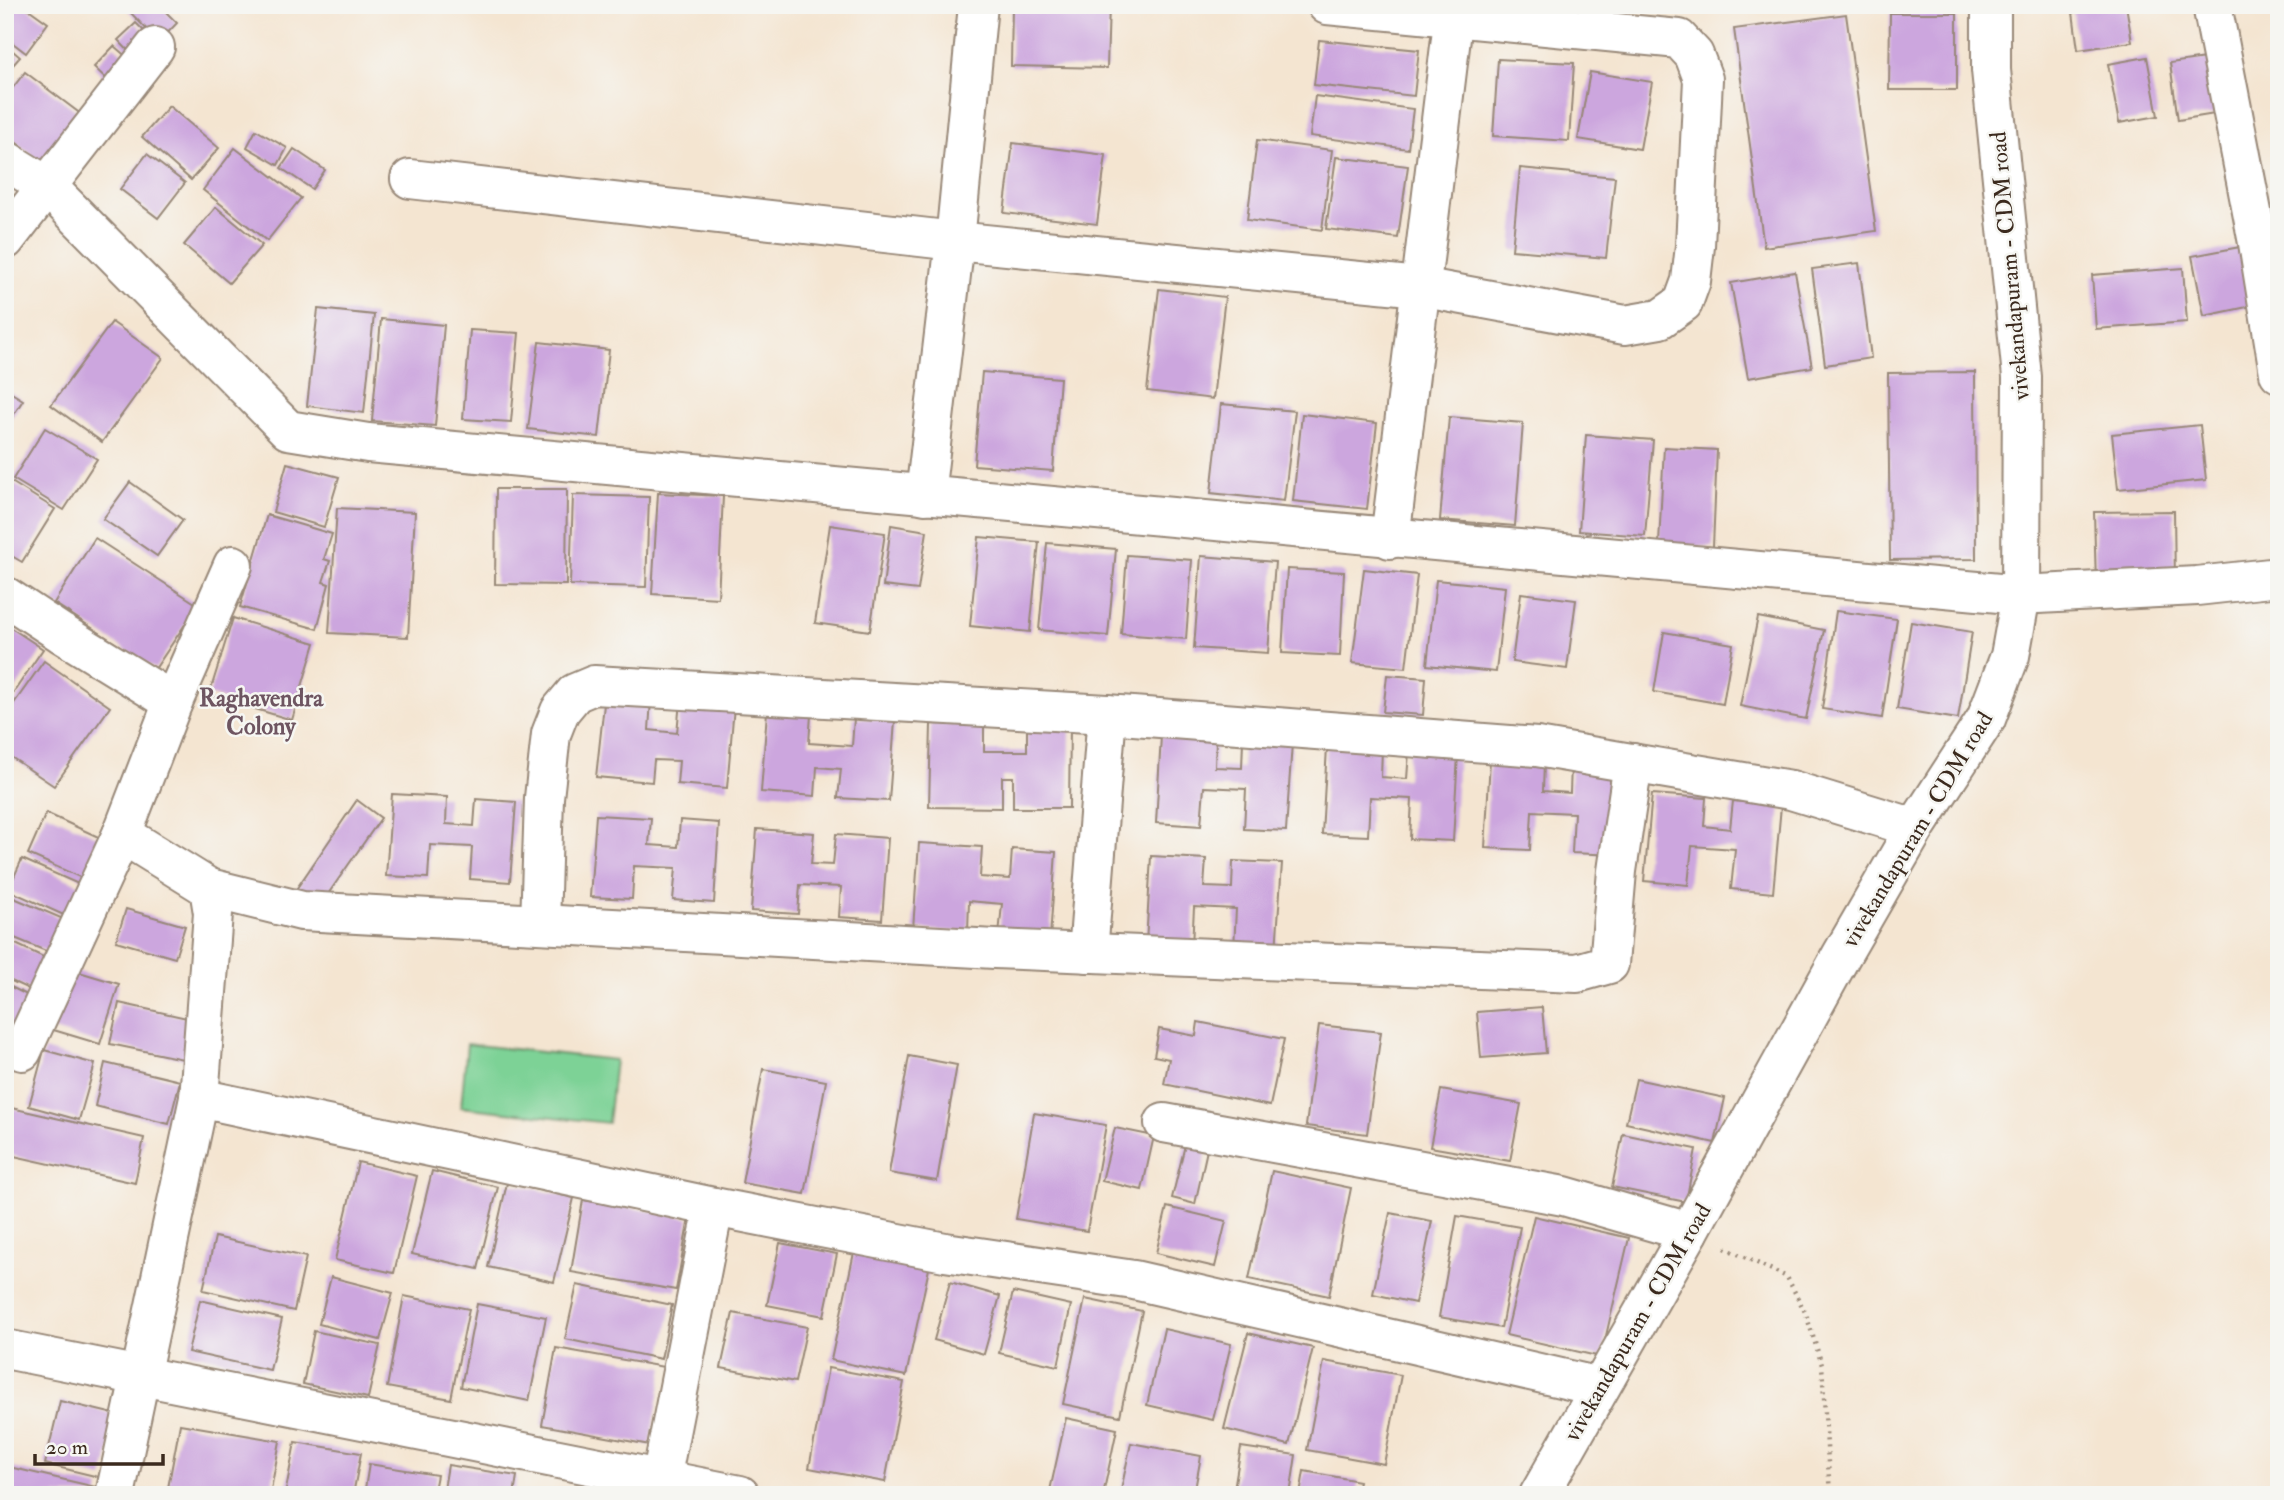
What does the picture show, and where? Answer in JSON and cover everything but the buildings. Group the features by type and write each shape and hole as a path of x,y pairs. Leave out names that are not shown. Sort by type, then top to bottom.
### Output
{"street":[{"path":"925,495 955,241 978,5"},
{"path":"411,179 955,241 1420,287 1625,325 1660,319 1682,303 1691,281 1695,246 1703,79 1694,55 1679,39 1455,12 1327,5"},
{"name":"vivekandapuram - CDM road","path":"1539,1495 1689,1232 1841,956 1915,828 1986,719 2010,656 2021,596 2022,377 1991,70 1992,5"},
{"path":"2212,5 2258,243 2279,373"},
{"path":"1390,539 1455,12"},
{"path":"5,240 155,47"},
{"path":"5,160 47,186 288,430 368,443 2021,596 2197,586 2279,577"},
{"path":"22,1051 122,834 173,702 233,565"},
{"path":"5,596 173,702"},
{"path":"540,924 544,798 551,734 560,711 575,693 594,685 1107,715 1537,747 1791,790 1915,828"},
{"path":"1088,953 1107,715"},
{"path":"122,834 209,888 302,911 1088,953 1577,973 1609,964 1617,871 1633,763"},
{"path":"115,1495 199,1098 213,936 209,888"},
{"path":"199,1098 714,1208 944,1252 1134,1280 1600,1387"},
{"path":"1164,1123 1564,1196 1689,1232"},
{"path":"660,1487 714,1208"},
{"path":"5,1349 142,1375 660,1487 740,1495"}],"path":[{"path":"1689,1232 1787,1277 1806,1314 1822,1365 1830,1495"}],"green space":[{"path":"467,1044 615,1060 608,1123 461,1107"}],"district":[{"name":"Raghavendra Colony","path":"261,712"}]}
